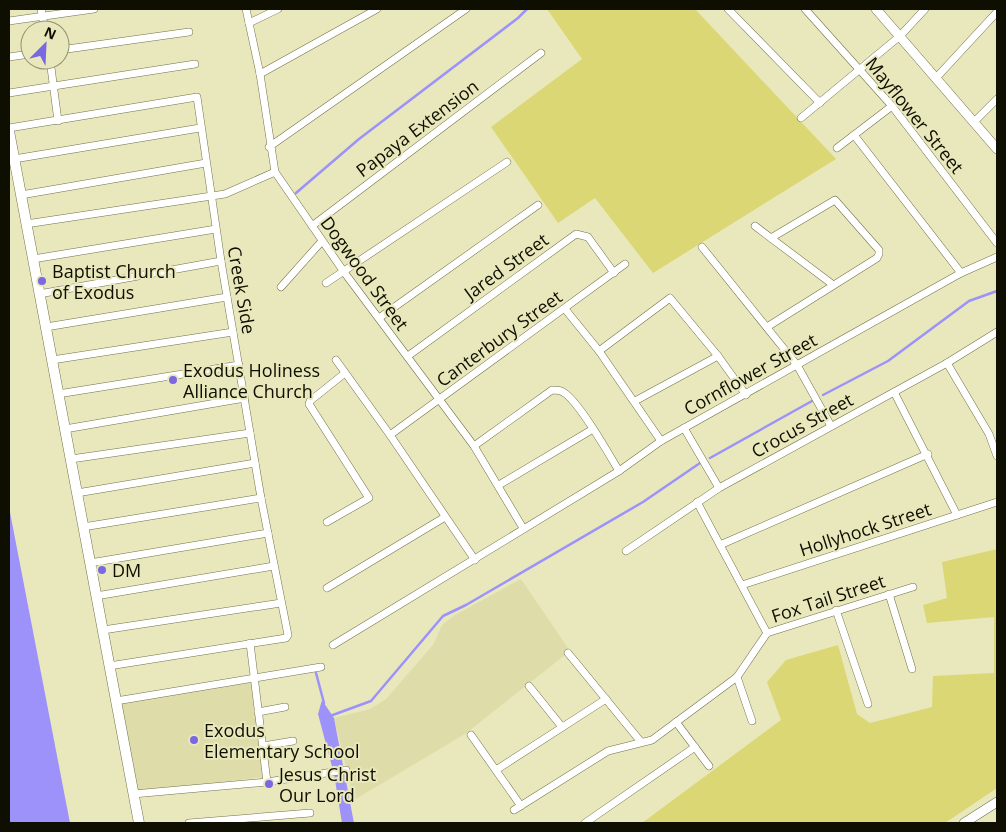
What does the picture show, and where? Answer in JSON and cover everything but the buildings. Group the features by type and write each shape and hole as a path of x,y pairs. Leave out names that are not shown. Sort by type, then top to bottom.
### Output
{"main road":[{"path":"9,130 139,823"}],"street":[{"path":"9,20 42,12 94,9"},
{"name":"Dogwood Street","path":"246,9 260,74 275,172 344,272 474,446 523,528"},
{"path":"249,24 278,9"},
{"path":"260,74 377,9"},
{"path":"270,147 466,9"},
{"path":"728,9 820,103"},
{"name":"Mayflower Street","path":"805,9 892,106 997,243"},
{"path":"876,9 997,149"},
{"path":"801,118 900,36 925,9"},
{"path":"936,78 997,12"},
{"path":"70,49 189,32"},
{"name":"Papaya Extension","path":"312,226 541,53"},
{"path":"9,93 196,64"},
{"path":"9,130 58,121 51,70"},
{"name":"Creek Side","path":"58,121 196,97 255,464 288,635 286,638 250,643"},
{"path":"974,122 997,99"},
{"path":"837,148 892,106"},
{"path":"14,159 200,128"},
{"path":"854,135 961,273"},
{"path":"21,195 206,162"},
{"path":"326,283 506,162"},
{"path":"26,224 225,194 275,172"},
{"path":"767,327 832,284 877,258 879,254 879,250 839,203 834,200 771,238"},
{"path":"379,318 538,205"},
{"path":"756,226 832,284"},
{"path":"33,259 216,229"},
{"name":"Jared Street","path":"408,356 576,234 588,237 614,273"},
{"path":"281,287 322,241"},
{"path":"702,247 797,365 831,426"},
{"name":"Cornflower Street","path":"333,645 619,471 684,428 961,273 997,257"},
{"path":"40,294 221,261"},
{"name":"Canterbury Street","path":"390,434 625,264"},
{"path":"46,327 227,296"},
{"path":"599,351 670,298 718,356 746,395"},
{"path":"565,309 599,351 662,441"},
{"path":"52,360 233,332"},
{"name":"Crocus Street","path":"626,550 719,488 947,363 997,332"},
{"path":"635,401 718,356"},
{"path":"336,360 390,434 475,560"},
{"path":"947,363 989,434 997,456"},
{"path":"58,394 239,365"},
{"path":"327,522 369,498 309,404 310,401 345,372"},
{"path":"474,446 552,390 560,390 567,394 593,429 619,471"},
{"path":"894,392 928,454 957,515"},
{"path":"65,429 245,398"},
{"path":"684,428 719,488"},
{"path":"499,485 593,429"},
{"path":"70,459 250,433"},
{"path":"720,545 928,454"},
{"path":"77,493 255,464"},
{"path":"83,526 261,498"},
{"path":"697,502 766,633"},
{"name":"Hollyhock Street","path":"742,585 997,502"},
{"path":"327,588 445,516"},
{"path":"90,563 268,533"},
{"path":"96,596 274,566"},
{"name":"Fox Tail Street","path":"514,810 608,750 652,740 737,677 766,633 913,586"},
{"path":"889,594 912,669"},
{"path":"103,630 281,603"},
{"path":"836,610 868,704"},
{"path":"109,666 250,643 267,782"},
{"path":"568,653 640,742"},
{"path":"116,702 321,668"},
{"path":"737,677 752,722"},
{"path":"528,686 562,727"},
{"path":"496,770 606,699"},
{"path":"258,712 285,708"},
{"path":"676,722 709,766"},
{"path":"471,734 521,806"},
{"path":"264,746 293,741"},
{"path":"586,823 695,747"},
{"path":"134,794 267,782 332,774 345,770"},
{"path":"964,823 997,802"},
{"path":"189,823 310,813"}],"shaded area":[{"path":"547,9 695,9 836,159 653,273 595,198 558,223 491,127 582,59"},
{"path":"9,507 70,823 9,823"},
{"path":"997,549 997,788 945,823 642,823 781,720 767,682 786,660 838,645 857,714 870,723 932,707 933,676 994,673 994,617 927,623 923,605 947,598 942,562"},
{"path":"521,579 570,651 465,734 354,800 334,718 370,709 386,699 433,645 442,625 455,615"},
{"name":"Exodus Elementary School","path":"253,682 265,777 138,792 121,703"},
{"path":"322,700 334,718 354,823 342,823 334,774 318,714"}],"waterway":[{"path":"296,193 359,139 518,18 527,9"},
{"path":"823,395 888,361 969,301 997,291"},
{"path":"710,458 812,401"},
{"path":"330,716 371,701 443,616 466,605 643,502 700,463"},
{"path":"316,673 324,703"}],"place":[{"name":"Baptist Church of Exodus","path":"42,281"},
{"name":"Exodus Holiness Alliance Church","path":"173,380"},
{"name":"DM","path":"102,570"},
{"name":"Exodus Elementary School","path":"194,740"},
{"name":"Jesus Christ Our Lord","path":"269,784"}]}
